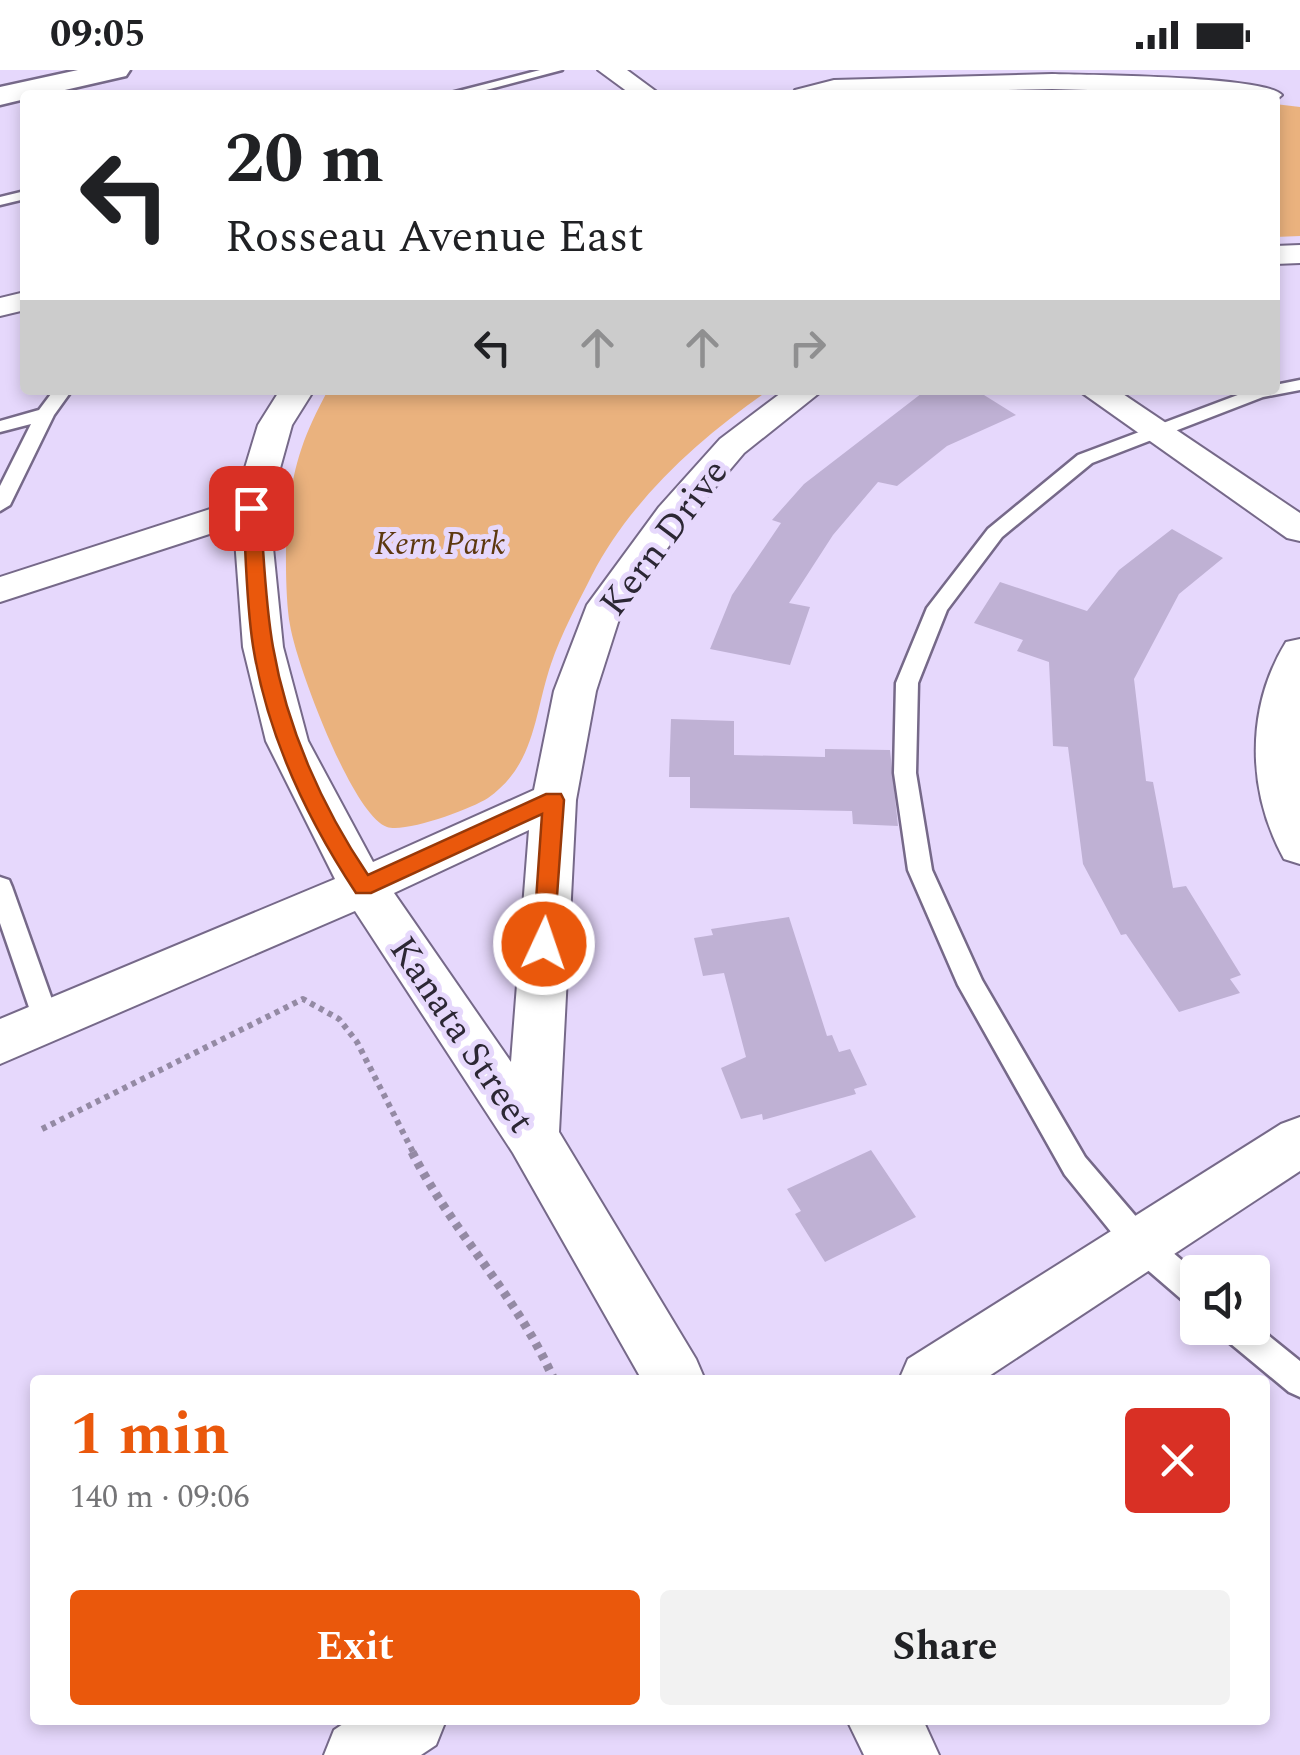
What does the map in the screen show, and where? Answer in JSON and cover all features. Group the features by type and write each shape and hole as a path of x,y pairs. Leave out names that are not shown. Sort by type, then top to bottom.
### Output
{"street":[{"path":"27,90 116,70"},
{"path":"610,70 641,90"},
{"path":"823,90 899,70"},
{"path":"834,87 1072,80 1219,90"},
{"name":"Kanata Street","path":"294,395 276,425 251,508 263,647 287,742 342,855 532,1136 672,1375"},
{"name":"Kern Drive","path":"532,1136 554,800 575,691 601,614 672,515 732,446 799,395"},
{"path":"1101,395 1300,530"},
{"path":"0,590 251,508"},
{"path":"1300,652 1282,693 1275,745 1284,804 1300,847"},
{"path":"0,1042 554,800"},
{"path":"937,1375 1300,1141"},
{"path":"359,1755 404,1725"},
{"path":"885,1725 904,1755"}],"lane":[{"path":"471,90 556,70"},
{"path":"0,505 45,414 59,395"},
{"path":"1180,1278 1140,1244 1075,1166 972,985 920,870 905,773 908,684 938,608 996,533 1070,471 1085,459 1256,395"},
{"path":"0,427 45,414"},
{"path":"0,887 48,1022"},
{"path":"1257,1345 1300,1380"}],"path":[{"path":"42,1129 303,1000 339,1018 354,1037 378,1076 400,1132 434,1192 541,1347 552,1375"}],"green space":[{"path":"973,87 1160,90 937,90"},
{"path":"1280,105 1300,107 1300,236 1280,237"},
{"name":"Kern Park","path":"326,395 762,395 693,449 647,495 608,547 555,653 525,754 504,785 468,808 396,828 387,827 373,816 343,768 314,702 290,625 287,523 297,462"}],"building":[{"path":"920,395 984,395 1016,415 947,446 897,486 878,482 833,535 789,603 810,607 790,665 710,649 732,595 781,523 772,520 804,484"},
{"path":"1172,529 1223,558 1179,594 1134,679 1146,781 1153,782 1173,888 1186,886 1241,975 1230,979 1240,993 1179,1012 1126,934 1121,935 1083,864 1068,747 1053,746 1049,662 1017,651 1023,640 974,623 1000,582 1087,611 1119,570"},
{"path":"671,719 734,721 734,755 825,757 825,749 890,750 898,826 853,824 852,811 690,808 690,777 669,777"},
{"path":"789,917 827,1036 832,1035 839,1052 850,1049 867,1085 854,1089 856,1094 763,1120 762,1114 741,1119 721,1068 746,1057 724,973 703,976 694,938 713,935 711,929"},
{"path":"871,1150 916,1217 825,1262 795,1214 801,1211 787,1189"}],"route":[{"path":"251,508 263,647 287,742 342,855 364,886 554,800 544,944"}]}
